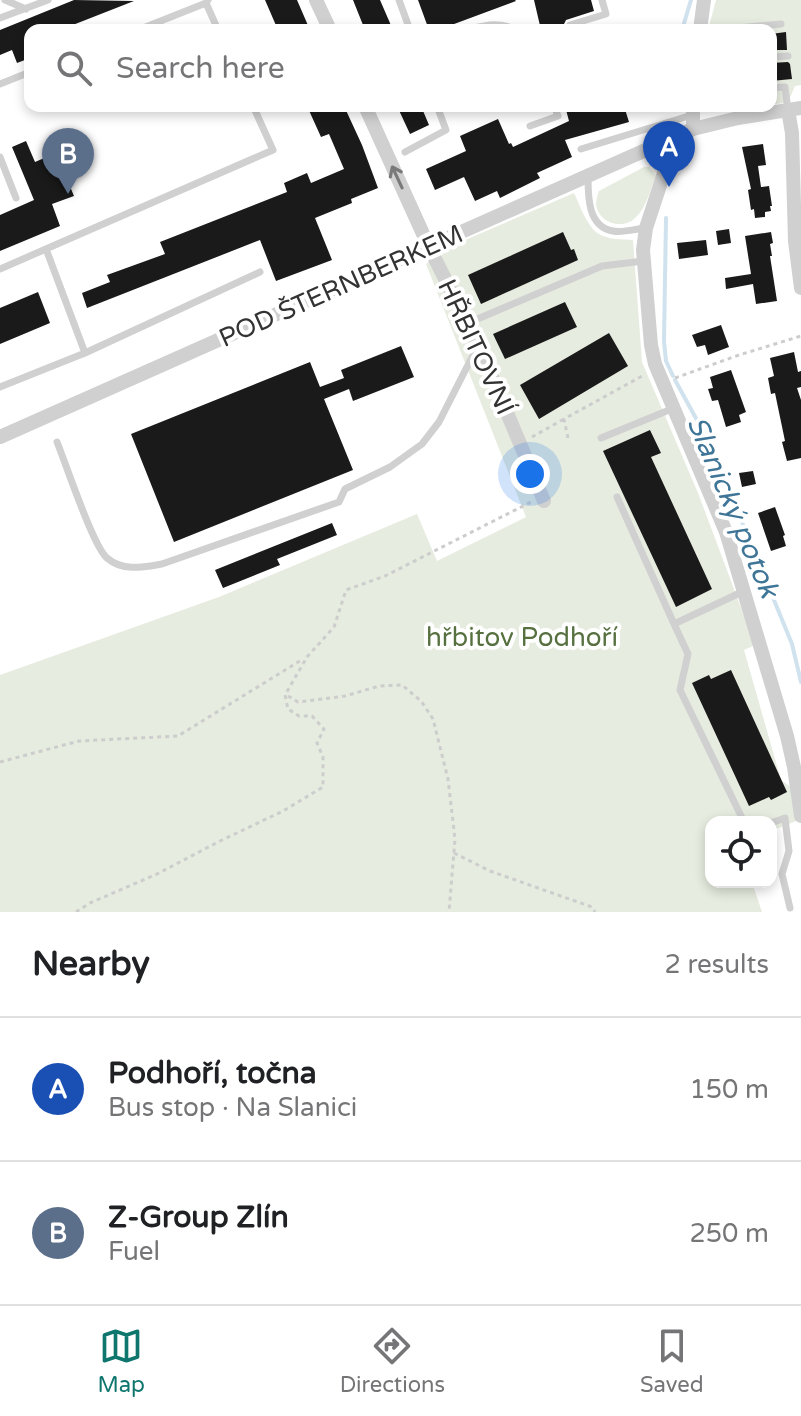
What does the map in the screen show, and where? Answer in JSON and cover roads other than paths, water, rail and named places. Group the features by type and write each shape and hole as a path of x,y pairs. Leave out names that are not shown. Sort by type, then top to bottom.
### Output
{"street":[{"path":"316,0 327,24"},
{"path":"701,24 704,0"},
{"path":"794,109 795,241 801,288"},
{"name":"HŘBITOVNÍ","path":"368,112 429,247 479,346 543,499"},
{"name":"POD ŠTERNBERKEM","path":"0,437 588,177 686,125 775,112"},
{"path":"686,125 666,167 646,228 643,250 651,345 655,364 726,532 789,746 801,816"}],"lane":[{"path":"5,0 26,9"},
{"path":"0,18 48,0"},
{"path":"399,0 408,24"},
{"path":"573,24 606,14 602,0"},
{"path":"153,24 207,2 216,24"},
{"path":"777,24 781,24"},
{"path":"777,57 788,56"},
{"path":"0,84 24,74"},
{"path":"777,88 785,87 794,109"},
{"path":"0,269 273,150 256,112"},
{"path":"405,152 446,130 439,112"},
{"path":"530,126 558,116 556,112"},
{"path":"581,149 686,125"},
{"path":"0,157 16,198"},
{"path":"588,177 591,210 604,228 616,232 646,228"},
{"path":"46,249 85,353"},
{"path":"468,323 602,266 644,261"},
{"path":"0,387 85,353 260,272"},
{"path":"57,442 106,558 123,567 143,568 162,564 339,502 345,489 390,467 422,444 439,422 479,346"},
{"path":"601,438 674,408"},
{"path":"617,497 688,654 680,690 741,816"},
{"path":"674,624 744,591"},
{"path":"777,821 785,818 789,851 782,874 790,908"}],"waterway":[{"name":"Slanický potok","path":"684,24 691,0"},
{"name":"Slanický potok","path":"666,218 664,341 666,361 673,376"},
{"name":"Slanický potok","path":"675,380 710,444 792,644 801,682"}],"place":[{"name":"Podhoří, točna","path":"669,187"},
{"name":"Z-Group Zlín","path":"68,194"}],"park label":[{"name":"hřbitov Podhoří","path":"522,637"}]}
